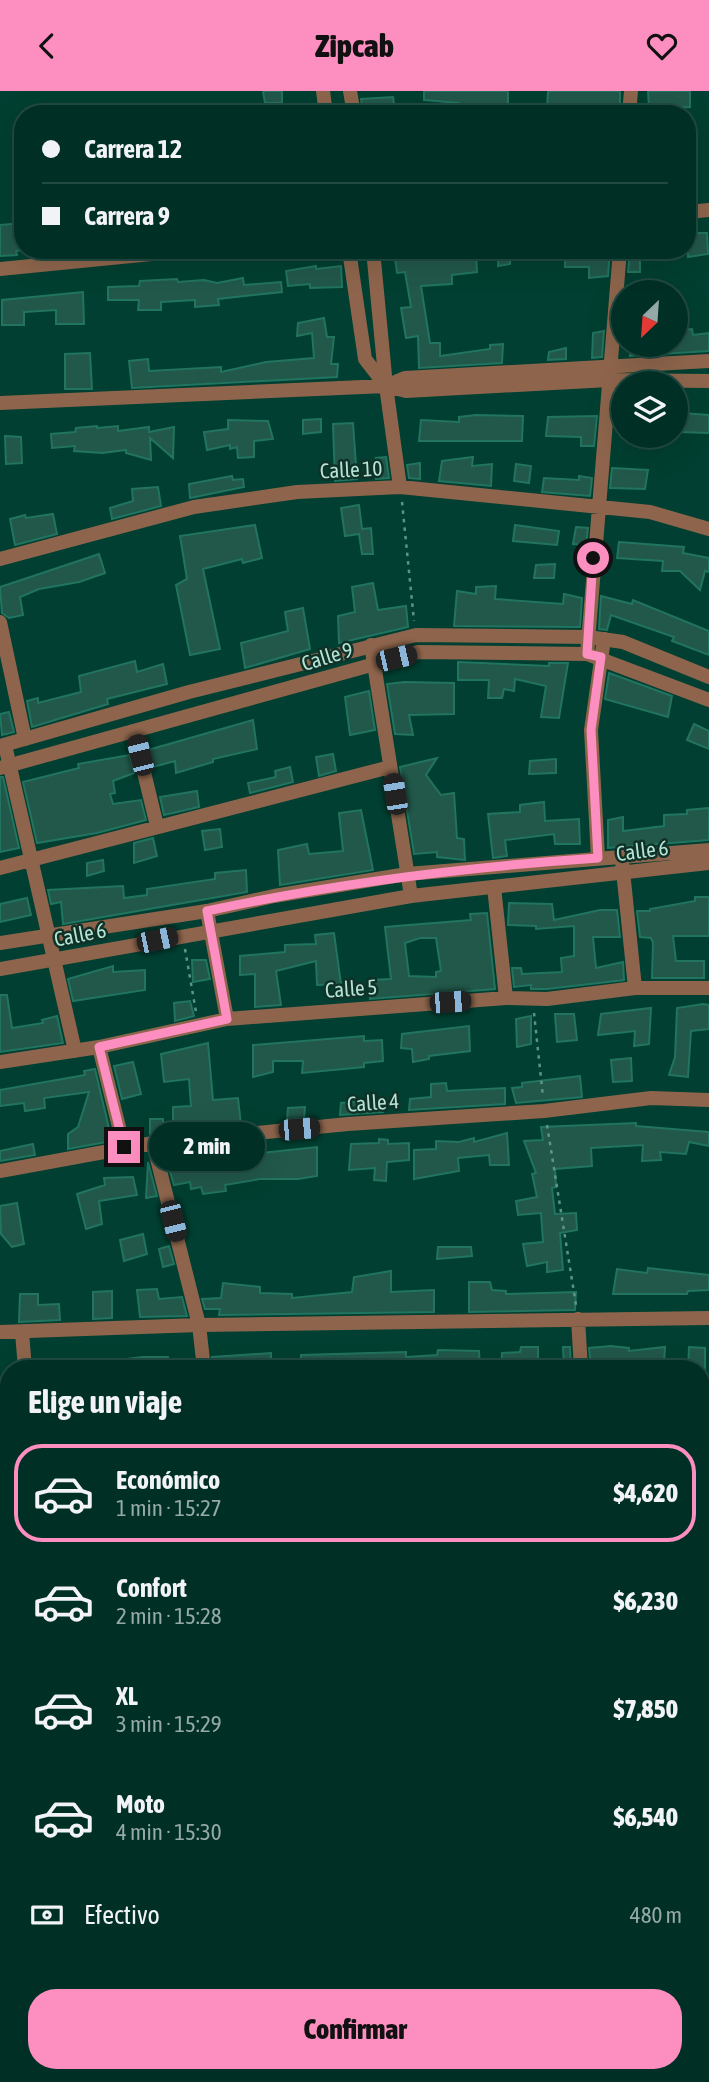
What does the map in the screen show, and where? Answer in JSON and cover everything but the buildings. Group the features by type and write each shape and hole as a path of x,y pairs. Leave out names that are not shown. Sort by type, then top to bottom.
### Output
{"street":[{"path":"0,269 101,259"},
{"path":"350,259 365,359 386,387"},
{"path":"374,259 386,387 400,487"},
{"path":"598,858 591,730 594,656 588,637 619,259"},
{"path":"0,403 386,387 405,378 609,372 709,361"},
{"path":"609,372 709,381"},
{"name":"Calle 10","path":"0,559 194,507 297,492 400,487 650,512 709,529"},
{"path":"0,622 25,739"},
{"name":"Calle 9","path":"3,745 189,692 416,635 604,639 622,642 709,677"},
{"path":"594,656 604,639"},
{"path":"371,645 411,896"},
{"name":"Calle 9","path":"5,767 243,703 418,652 594,656 709,700"},
{"path":"134,731 157,826"},
{"path":"3,745 5,767 32,860 75,1051"},
{"path":"0,868 390,767"},
{"name":"Calle 6","path":"0,943 207,911 274,896 407,874 709,850"},
{"path":"621,856 635,988"},
{"name":"Calle 6","path":"0,969 55,961 182,934 411,896 709,863"},
{"path":"494,887 506,998"},
{"path":"207,911 227,1019"},
{"name":"Calle 5","path":"0,1062 99,1047 227,1019 506,998 532,1000 635,988 709,988"},
{"path":"99,1047 124,1147"},
{"name":"Calle 4","path":"0,1171 153,1143 348,1124 544,1111 651,1098 709,1100"},
{"path":"153,1143 199,1325 203,1360"},
{"path":"0,1332 199,1325 709,1318"},
{"path":"578,1319 580,1360"},
{"path":"22,1332 24,1360"}],"path":[{"path":"400,487 416,635"},
{"path":"182,934 198,1025"},
{"path":"532,1000 544,1111 578,1319"}],"route":[{"path":"124,1147 99,1047 227,1019 207,911 274,896 407,874 598,858 591,730 601,657 587,654 593,558"}]}
